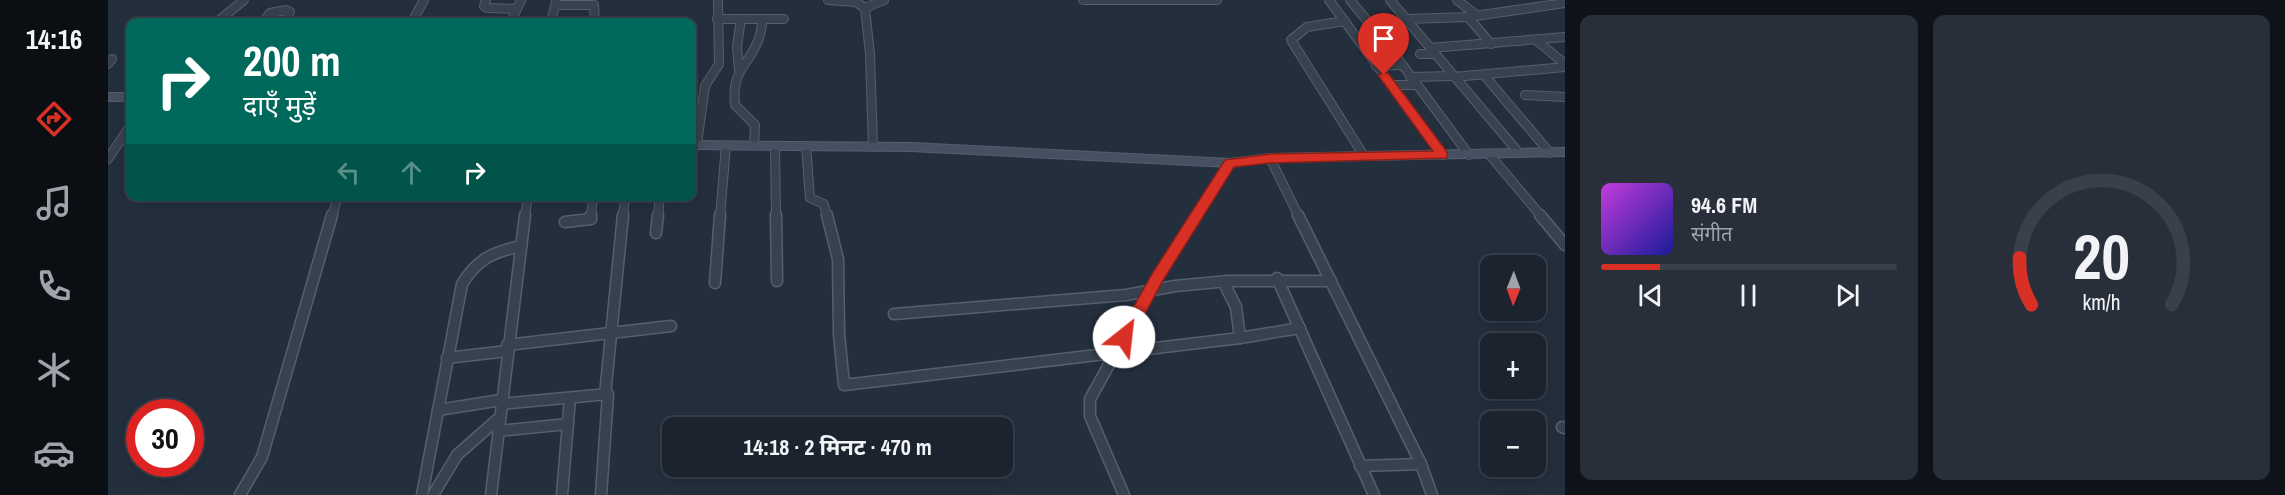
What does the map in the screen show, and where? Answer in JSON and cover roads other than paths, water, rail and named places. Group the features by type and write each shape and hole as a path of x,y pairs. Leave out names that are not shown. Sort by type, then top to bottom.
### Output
{"street":[{"path":"222,18 244,0"},
{"path":"414,18 424,0"},
{"path":"486,0 484,6 487,8 516,9"},
{"path":"513,18 521,0"},
{"path":"696,133 705,86 719,64 718,0"},
{"path":"828,0 856,2 865,8"},
{"path":"865,8 884,0"},
{"path":"1083,0 1217,0"},
{"path":"1329,0 1443,155"},
{"path":"1350,0 1469,154"},
{"path":"1390,0 1519,153"},
{"path":"1457,0 1472,16 1491,44"},
{"path":"1541,0 1549,6"},
{"path":"552,18 556,2 594,5 595,18"},
{"path":"1406,19 1472,16 1565,3"},
{"path":"865,8 870,54 873,147"},
{"path":"266,18 270,12 286,10 290,12 288,18"},
{"path":"740,70 737,46 741,19"},
{"path":"754,145 754,125 739,110 734,99 735,84 740,70 758,42 763,19"},
{"path":"717,20 784,19"},
{"path":"1364,156 1291,40 1296,34 1314,26 1346,23 1368,24"},
{"path":"1420,54 1565,37"},
{"path":"1536,40 1565,65"},
{"path":"1376,66 1402,65"},
{"path":"1410,77 1484,75 1565,65"},
{"path":"1484,75 1550,153"},
{"path":"1391,85 1416,86"},
{"path":"108,97 126,95"},
{"path":"1526,95 1565,97"},
{"path":"108,159 126,132"},
{"path":"696,144 1052,153 1230,163 1270,158 1565,152"},
{"path":"715,282 726,145"},
{"path":"775,146 777,280"},
{"path":"806,146 810,198 824,204 838,259 839,334 844,385 1240,338 1300,328"},
{"path":"1489,154 1565,245"},
{"path":"1270,158 1421,464 1432,495"},
{"path":"1124,495 1090,416 1090,399 1151,289 1230,163"},
{"path":"240,495 262,457 337,201"},
{"path":"491,495 507,348 527,201"},
{"path":"565,222 591,219 592,201"},
{"path":"605,395 624,201"},
{"path":"656,233 659,201"},
{"path":"422,495 462,284 484,256 521,246"},
{"path":"894,314 1126,295 1151,289 1277,278 1331,281"},
{"path":"1277,278 1374,495"},
{"path":"1224,283 1236,307 1240,338"},
{"path":"447,358 671,326"},
{"path":"438,410 501,402 608,394 601,495"},
{"path":"562,495 570,398"},
{"path":"433,495 457,455 499,418"},
{"path":"498,431 568,424"},
{"path":"1360,466 1421,464"}]}
